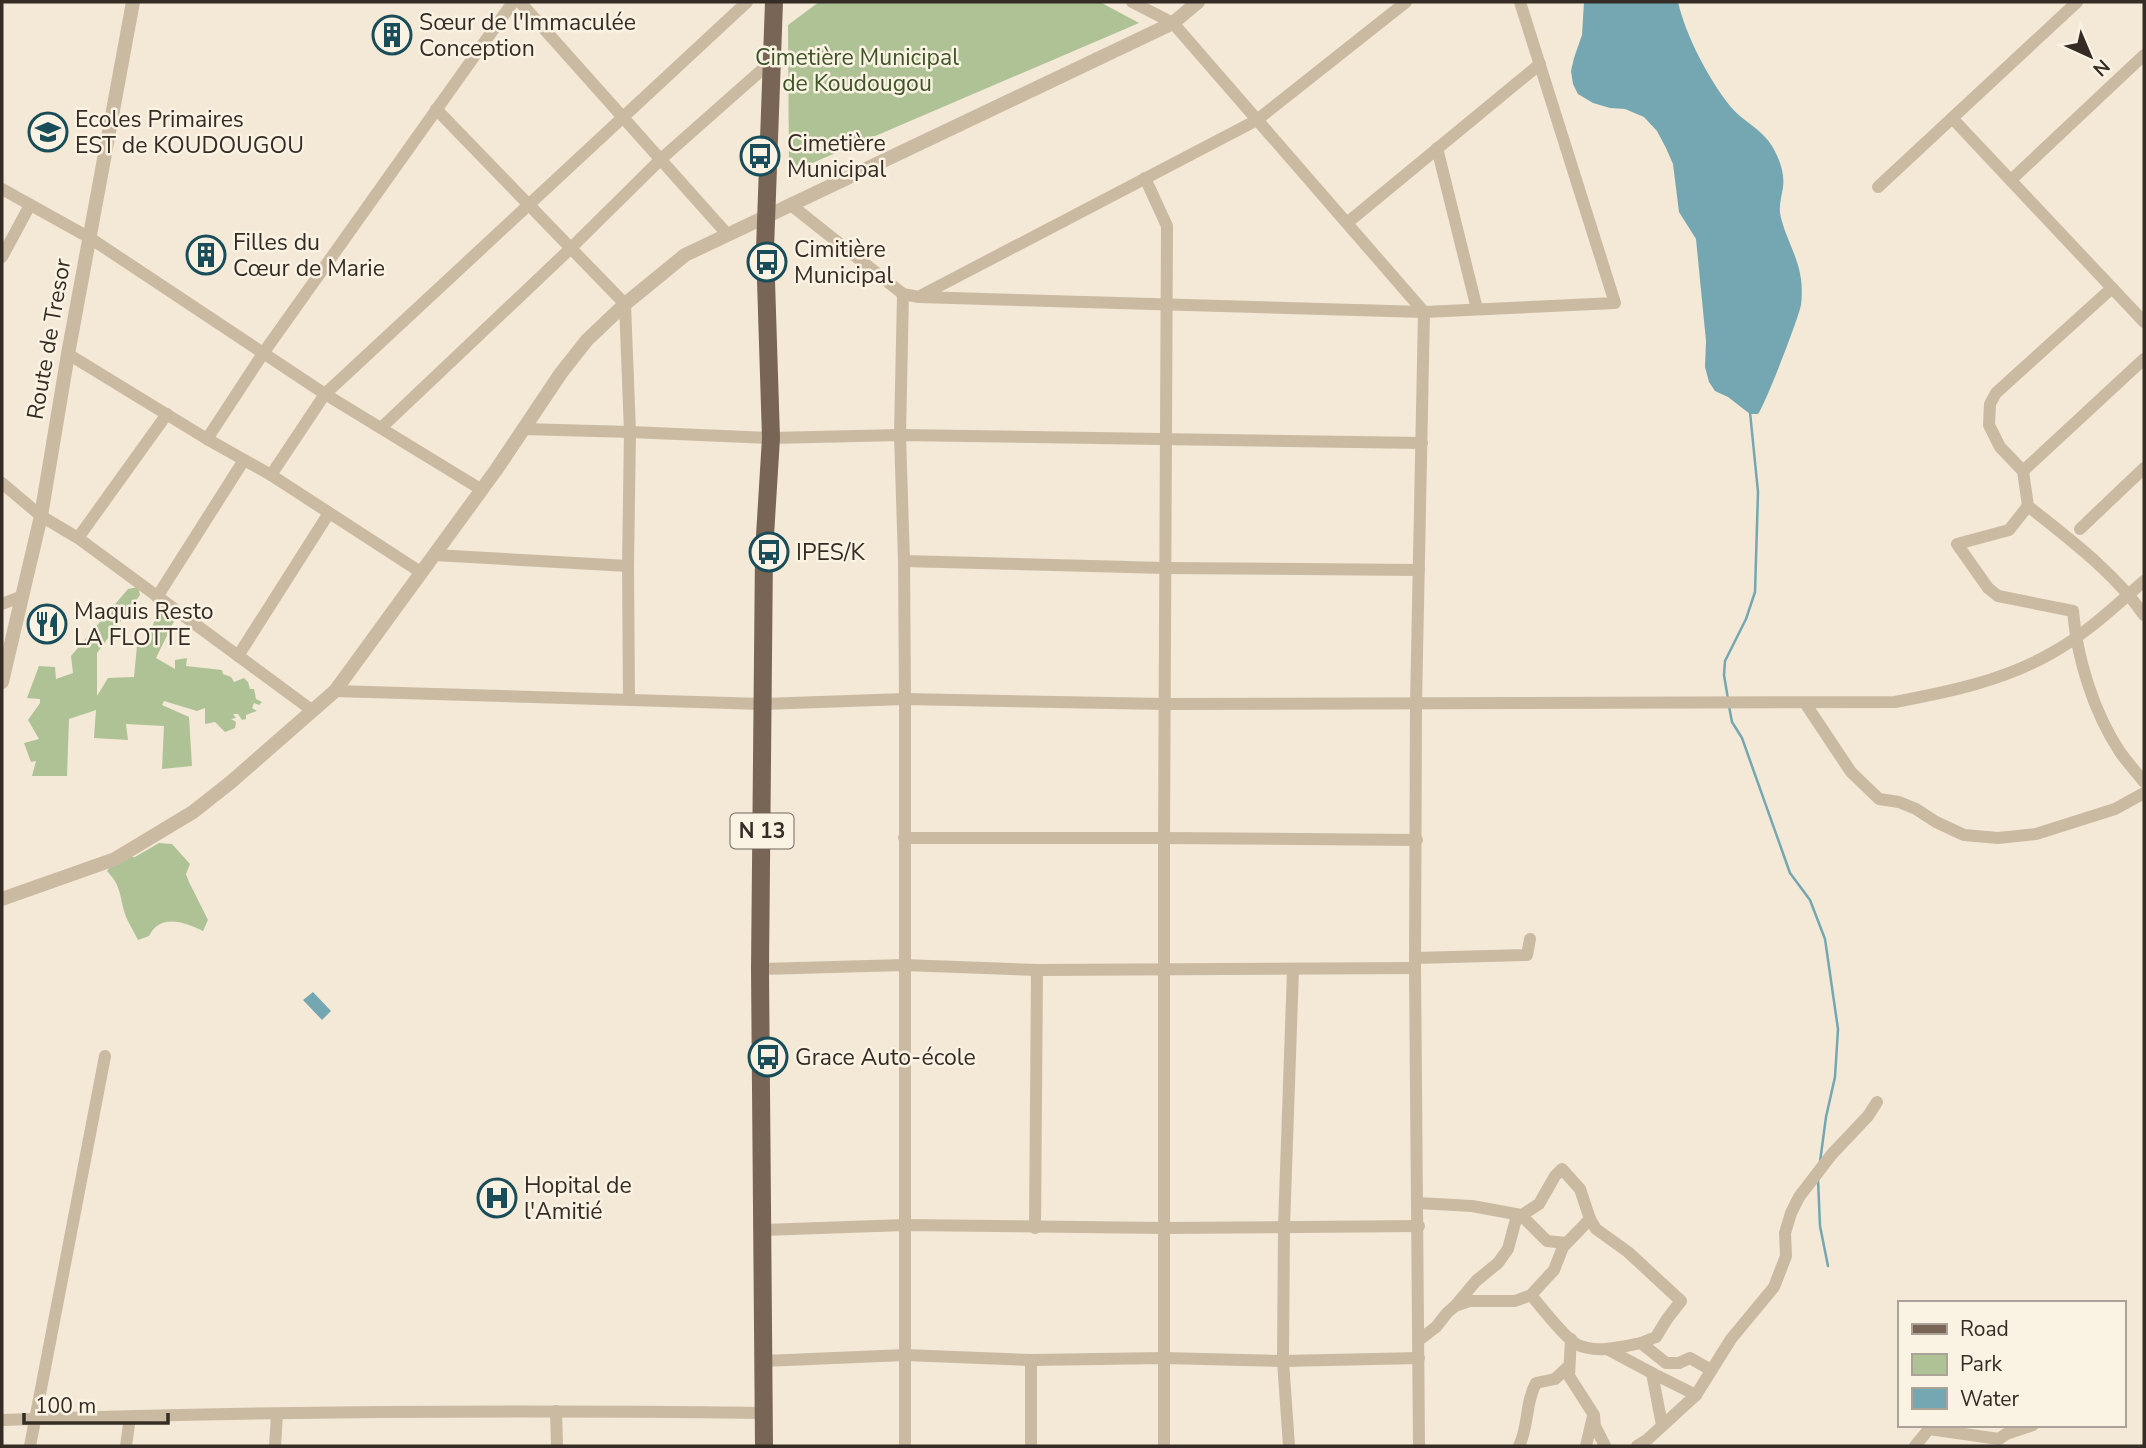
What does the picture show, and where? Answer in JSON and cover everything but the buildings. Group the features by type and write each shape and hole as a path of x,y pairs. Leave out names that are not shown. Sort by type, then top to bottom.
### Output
{"main road":[{"name":"N 13","path":"764,1446 760,969 764,552 771,438 765,249 774,2"}],"street":[{"name":"Route de Tresor","path":"2,682 41,516 133,2"},
{"path":"207,439 264,352 513,2"},
{"path":"520,2 728,234"},
{"path":"271,475 325,394 747,2"},
{"path":"1132,2 1172,23 1424,312 1416,704 1419,1446"},
{"path":"2,900 115,859 183,818 231,782 335,691 482,490 561,373 581,348 625,304 685,255 1172,23 1188,7 1198,2"},
{"path":"919,296 1257,120 1406,2"},
{"path":"791,205 903,295 1424,312 1615,303 1520,2"},
{"path":"1878,187 2077,2"},
{"path":"2011,180 2144,55"},
{"path":"381,428 661,159 772,61"},
{"path":"1347,223 1540,64"},
{"path":"436,109 625,304 630,432 629,700"},
{"path":"1952,118 2144,323"},
{"path":"1437,148 1477,309"},
{"path":"1145,178 1167,226 1164,1446"},
{"path":"2,189 90,238 325,394 482,490"},
{"path":"2,257 30,205"},
{"path":"2112,288 1996,393 1990,404 1989,425 2000,447 2022,471 2028,506 2129,594 2144,615"},
{"path":"903,295 900,435 905,699 905,1446"},
{"path":"68,354 271,475 422,573"},
{"path":"2022,471 2144,359"},
{"path":"78,538 167,414"},
{"path":"523,429 771,438 900,435 1422,443"},
{"path":"157,597 244,460"},
{"path":"2080,529 2144,468"},
{"path":"2,483 41,516 78,538 313,711"},
{"path":"2028,506 2009,530 1957,544 1988,588 1998,596 2073,611 2075,638 2097,711 2120,751 2144,782"},
{"path":"238,656 329,513"},
{"path":"2,692 41,516"},
{"path":"434,555 628,566"},
{"path":"904,561 1165,568 1419,570"},
{"path":"335,691 763,704 905,699 1165,704 1895,702 1959,689 2026,666 2075,638 2144,581"},
{"path":"2,604 20,597"},
{"path":"1805,703 1851,772 1879,799 1899,802 1916,809 1964,835 1998,838 2036,834 2115,809 2144,793"},
{"path":"904,838 1417,840"},
{"path":"760,969 904,965 1037,970 1293,970 1527,955 1530,939"},
{"path":"1035,1228 1037,970"},
{"path":"1289,1446 1283,1360 1284,1227 1293,970"},
{"path":"30,1446 105,1056"},
{"path":"1637,1446 1696,1395 1731,1339 1774,1287 1786,1256 1785,1233 1791,1213 1839,1146 1868,1116 1877,1102"},
{"path":"1419,1340 1436,1327 1476,1281 1498,1263 1508,1249 1516,1219 1539,1204 1562,1169 1580,1189 1596,1229 1628,1252 1681,1301 1656,1338 1617,1349 1576,1344 1531,1296"},
{"path":"1419,1203 1472,1206 1521,1215 1547,1241 1566,1243"},
{"path":"1455,1306 1469,1301 1515,1301 1531,1296 1554,1270 1566,1243 1590,1219"},
{"path":"762,1230 905,1225 1035,1228 1419,1226"},
{"path":"1571,1339 1569,1376 1594,1415 1595,1426 1605,1446"},
{"path":"1641,1343 1666,1363 1679,1363 1690,1358 1711,1370"},
{"path":"1607,1348 1696,1395"},
{"path":"764,1361 905,1355 1031,1360 1419,1357"},
{"path":"1031,1360 1031,1446"},
{"path":"1519,1446 1525,1429 1529,1396 1536,1383 1555,1379 1569,1366"},
{"path":"1652,1373 1662,1425"},
{"path":"2,1420 556,1411 765,1413"},
{"path":"556,1411 557,1446"},
{"path":"275,1446 277,1414"},
{"path":"1586,1446 1594,1415"},
{"path":"126,1446 130,1417"},
{"path":"1915,1446 1929,1429 1999,1439 2026,1427"}],"green space":[{"name":"Cimetière Municipal de Koudougou","path":"819,2 1100,2 1139,23 789,173 788,25"},
{"path":"138,587 140,595 97,653 97,696 108,678 134,677 137,646 143,646 161,607 176,617 156,658 175,669 175,660 187,658 186,666 222,670 223,674 231,677 234,682 244,678 250,689 254,689 256,699 262,702 259,705 254,703 252,708 257,711 246,715 246,719 242,720 238,714 233,714 236,718 231,719 236,722 235,728 225,732 215,722 205,724 205,708 197,711 164,701 162,705 189,717 192,766 162,769 164,726 126,724 128,740 94,738 96,710 69,719 67,776 32,776 36,761 31,762 24,743 39,739 28,720 40,699 27,698 39,666 55,667 56,679 73,673 71,656 128,589"},
{"path":"159,843 172,844 190,864 186,874 208,920 203,931 181,923 166,922 160,924 149,936 138,940 126,917 118,887 107,871 118,857 135,857"}],"water":[{"path":"1584,2 1678,2 1692,42 1714,83 1735,111 1768,140 1777,156 1783,176 1780,213 1799,270 1802,299 1788,343 1758,414 1750,414 1728,397 1715,391 1709,382 1705,367 1706,341 1696,239 1679,212 1673,164 1657,131 1644,117 1625,109 1593,103 1578,94 1573,84 1571,71 1582,35"},
{"path":"313,992 331,1011 322,1020 303,1000"}],"waterway":[{"path":"1728,699 1725,661 1746,619 1755,592 1758,492 1750,412"},
{"path":"1729,706 1732,722 1742,738 1790,873 1810,900 1825,939 1838,1029 1835,1077 1820,1162"},
{"path":"1818,1179 1820,1226 1828,1266"}],"place":[{"name":"Sœur de l'Immaculée Conception","path":"392,35"},
{"name":"Ecoles Primaires EST de KOUDOUGOU","path":"48,132"},
{"name":"Cimetière Municipal","path":"760,156"},
{"name":"Filles du Cœur de Marie","path":"206,255"},
{"name":"Cimitière Municipal","path":"767,262"},
{"name":"IPES/K","path":"769,552"},
{"name":"Maquis Resto LA FLOTTE","path":"47,624"},
{"name":"Grace Auto-école","path":"768,1057"},
{"name":"Hopital de l'Amitié","path":"497,1198"}]}
